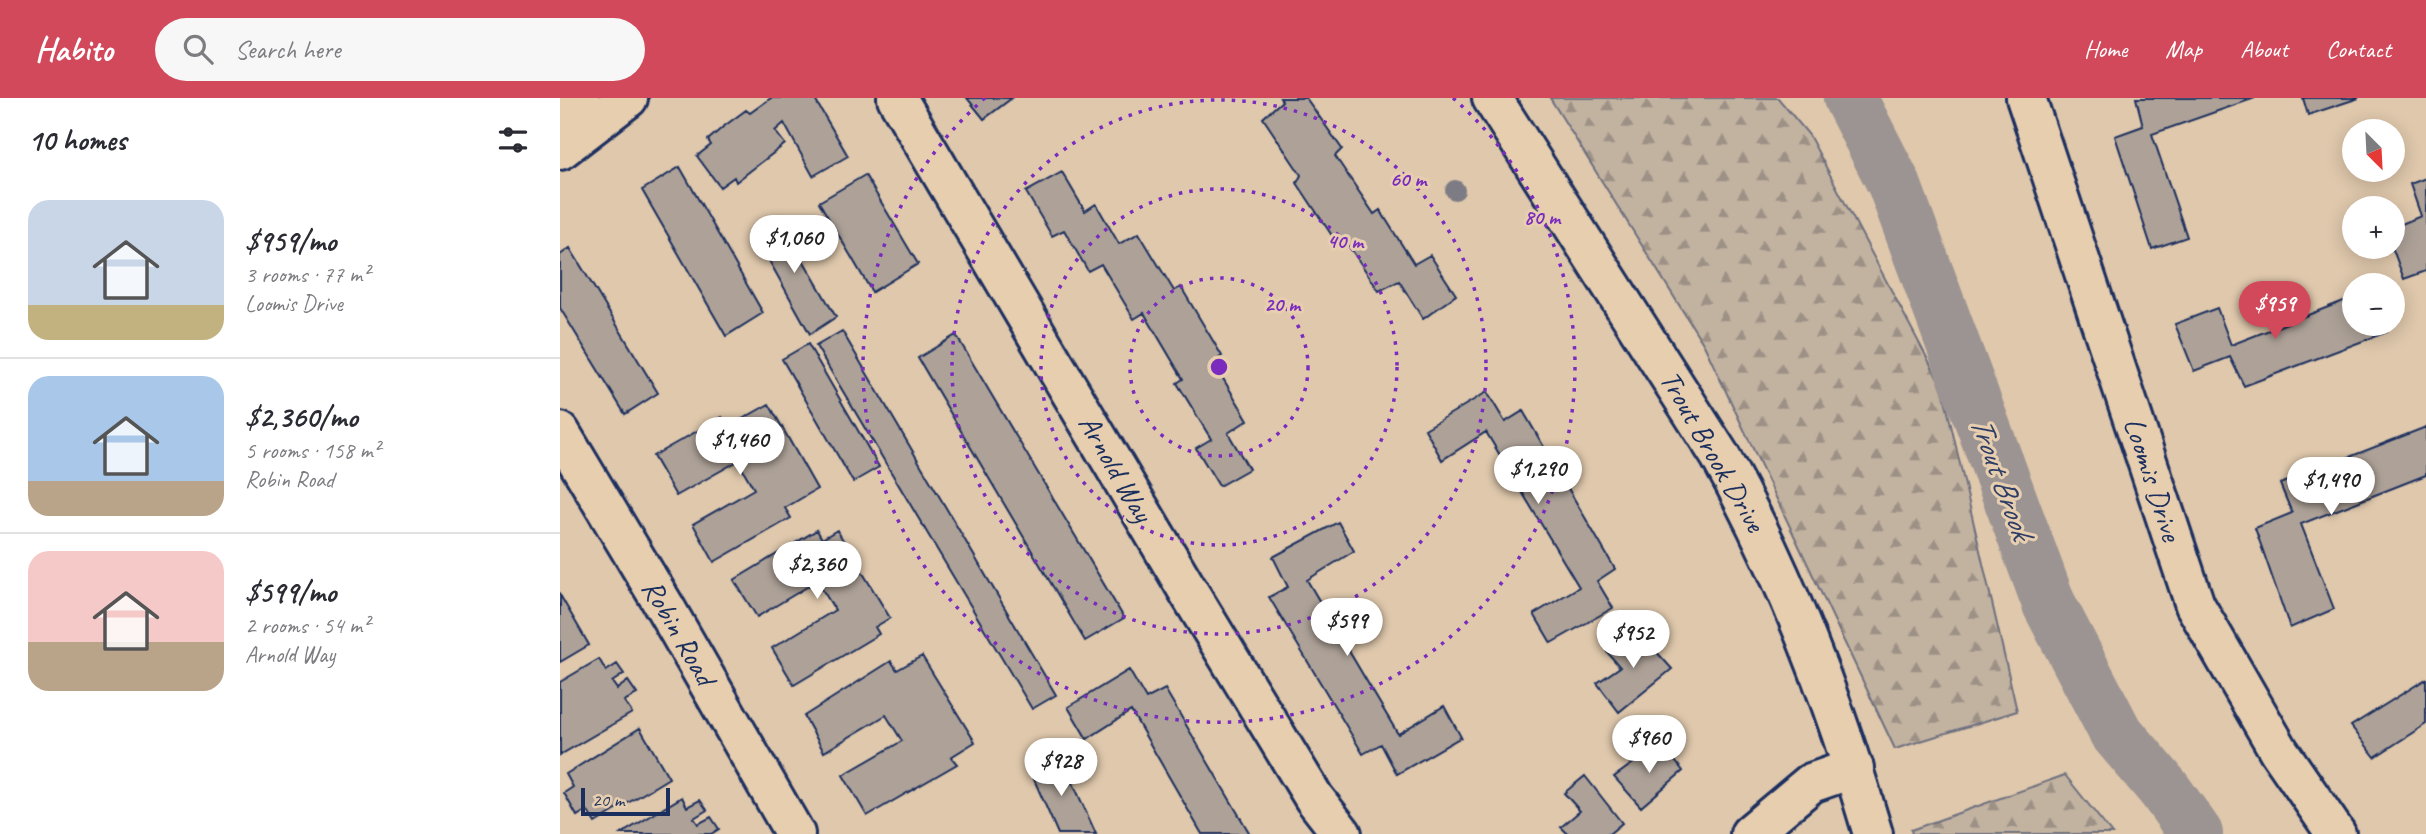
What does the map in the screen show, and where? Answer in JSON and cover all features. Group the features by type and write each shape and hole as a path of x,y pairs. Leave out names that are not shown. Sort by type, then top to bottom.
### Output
{"street":[{"path":"560,114 580,98"},
{"path":"560,150 628,98"},
{"name":"Arnold Way","path":"897,98 1190,594 1314,798 1342,834"},
{"name":"Trout Brook Drive","path":"1492,98 1720,456 1754,517 1805,634 1854,768 1873,834"},
{"name":"Loomis Drive","path":"2026,98 2195,605 2280,751 2336,834"},
{"name":"Robin Road","path":"560,432 666,609 795,834"},
{"path":"1750,834 1811,783 1854,768"}],"green space":[{"path":"1550,98 1778,98 1809,135 1942,386 2017,711 1895,749 1704,345"},
{"path":"2065,775 2112,834 1912,834 1911,830"}],"building":[{"path":"771,98 814,98 848,156 813,176 784,123 775,131 785,144 736,182 734,177 720,187 697,156 711,145 708,140 723,127 746,110 750,113"},
{"path":"967,98 1012,98 984,119"},
{"path":"1280,98 1306,98 1342,149 1335,156 1374,214 1380,210 1414,264 1430,255 1456,295 1423,319 1399,281 1379,291 1343,237 1335,240 1297,183 1301,175 1263,118 1282,101"},
{"path":"2136,98 2255,98 2152,134 2187,237 2152,249 2115,136 2143,126"},
{"path":"2303,98 2359,98 2308,115"},
{"path":"680,167 763,313 726,336 642,190"},
{"path":"1062,172 1085,211 1096,204 1119,244 1139,233 1174,291 1181,287 1222,356 1213,362 1248,420 1228,433 1249,469 1219,486 1196,448 1211,439 1177,383 1183,379 1144,313 1134,319 1101,264 1088,271 1064,230 1052,236 1026,192"},
{"path":"865,175 918,264 872,292 819,202"},
{"path":"2426,178 2426,271 2405,279 2405,273 2402,273 2396,259 2405,259 2405,223 2421,216 2410,184"},
{"path":"777,215 836,317 810,334 752,230"},
{"path":"570,248 658,393 625,414 560,308 560,255"},
{"path":"2342,302 2342,336 2376,336 2244,386 2230,357 2194,371 2175,324 2217,308 2231,345"},
{"path":"842,331 1056,695 1032,709 816,346"},
{"path":"956,335 1124,618 1085,641 918,358"},
{"path":"808,344 879,467 853,482 782,359"},
{"path":"1487,392 1505,422 1523,411 1615,569 1597,581 1613,608 1551,643 1534,614 1579,587 1486,432 1442,460 1425,429"},
{"path":"769,404 817,489 785,508 791,518 714,562 693,524 754,489 738,461 676,496 653,456 722,417 728,427"},
{"path":"2426,427 2426,475 2301,524 2334,609 2290,628 2255,528 2292,513 2280,484"},
{"path":"1338,522 1354,551 1307,580 1398,734 1444,706 1461,737 1397,774 1381,744 1363,754 1269,597 1288,587 1273,557"},
{"path":"817,530 822,539 837,530 890,618 875,627 879,634 794,685 772,648 835,610 817,581 757,617 734,580"},
{"path":"560,595 589,645 560,662"},
{"path":"1636,629 1672,669 1619,712 1597,683 1620,667 1607,652"},
{"path":"922,656 975,742 951,757 957,764 867,816 843,775 902,741 886,715 824,752 804,716 891,661 897,670"},
{"path":"599,659 606,671 617,664 624,674 612,682 617,689 628,681 637,694 624,701 632,713 560,755 560,682"},
{"path":"1129,670 1146,699 1165,689 1250,834 1202,834 1131,711 1087,739 1068,707"},
{"path":"2426,679 2426,724 2375,757 2351,726"},
{"path":"640,728 669,778 595,823 587,810 577,816 564,793 573,787 566,774"},
{"path":"1661,743 1683,771 1641,807 1614,777"},
{"path":"1060,754 1096,834 1058,834 1029,768"},
{"path":"1585,776 1622,823 1609,834 1568,834 1561,827 1580,811 1564,793"},
{"path":"682,797 687,807 700,800 707,810 694,818 698,824 711,817 719,829 711,834 621,834"}],"waterway":[{"name":"Trout Brook","path":"1850,98 1894,184 2049,604 2115,731 2164,789 2196,834"}]}
